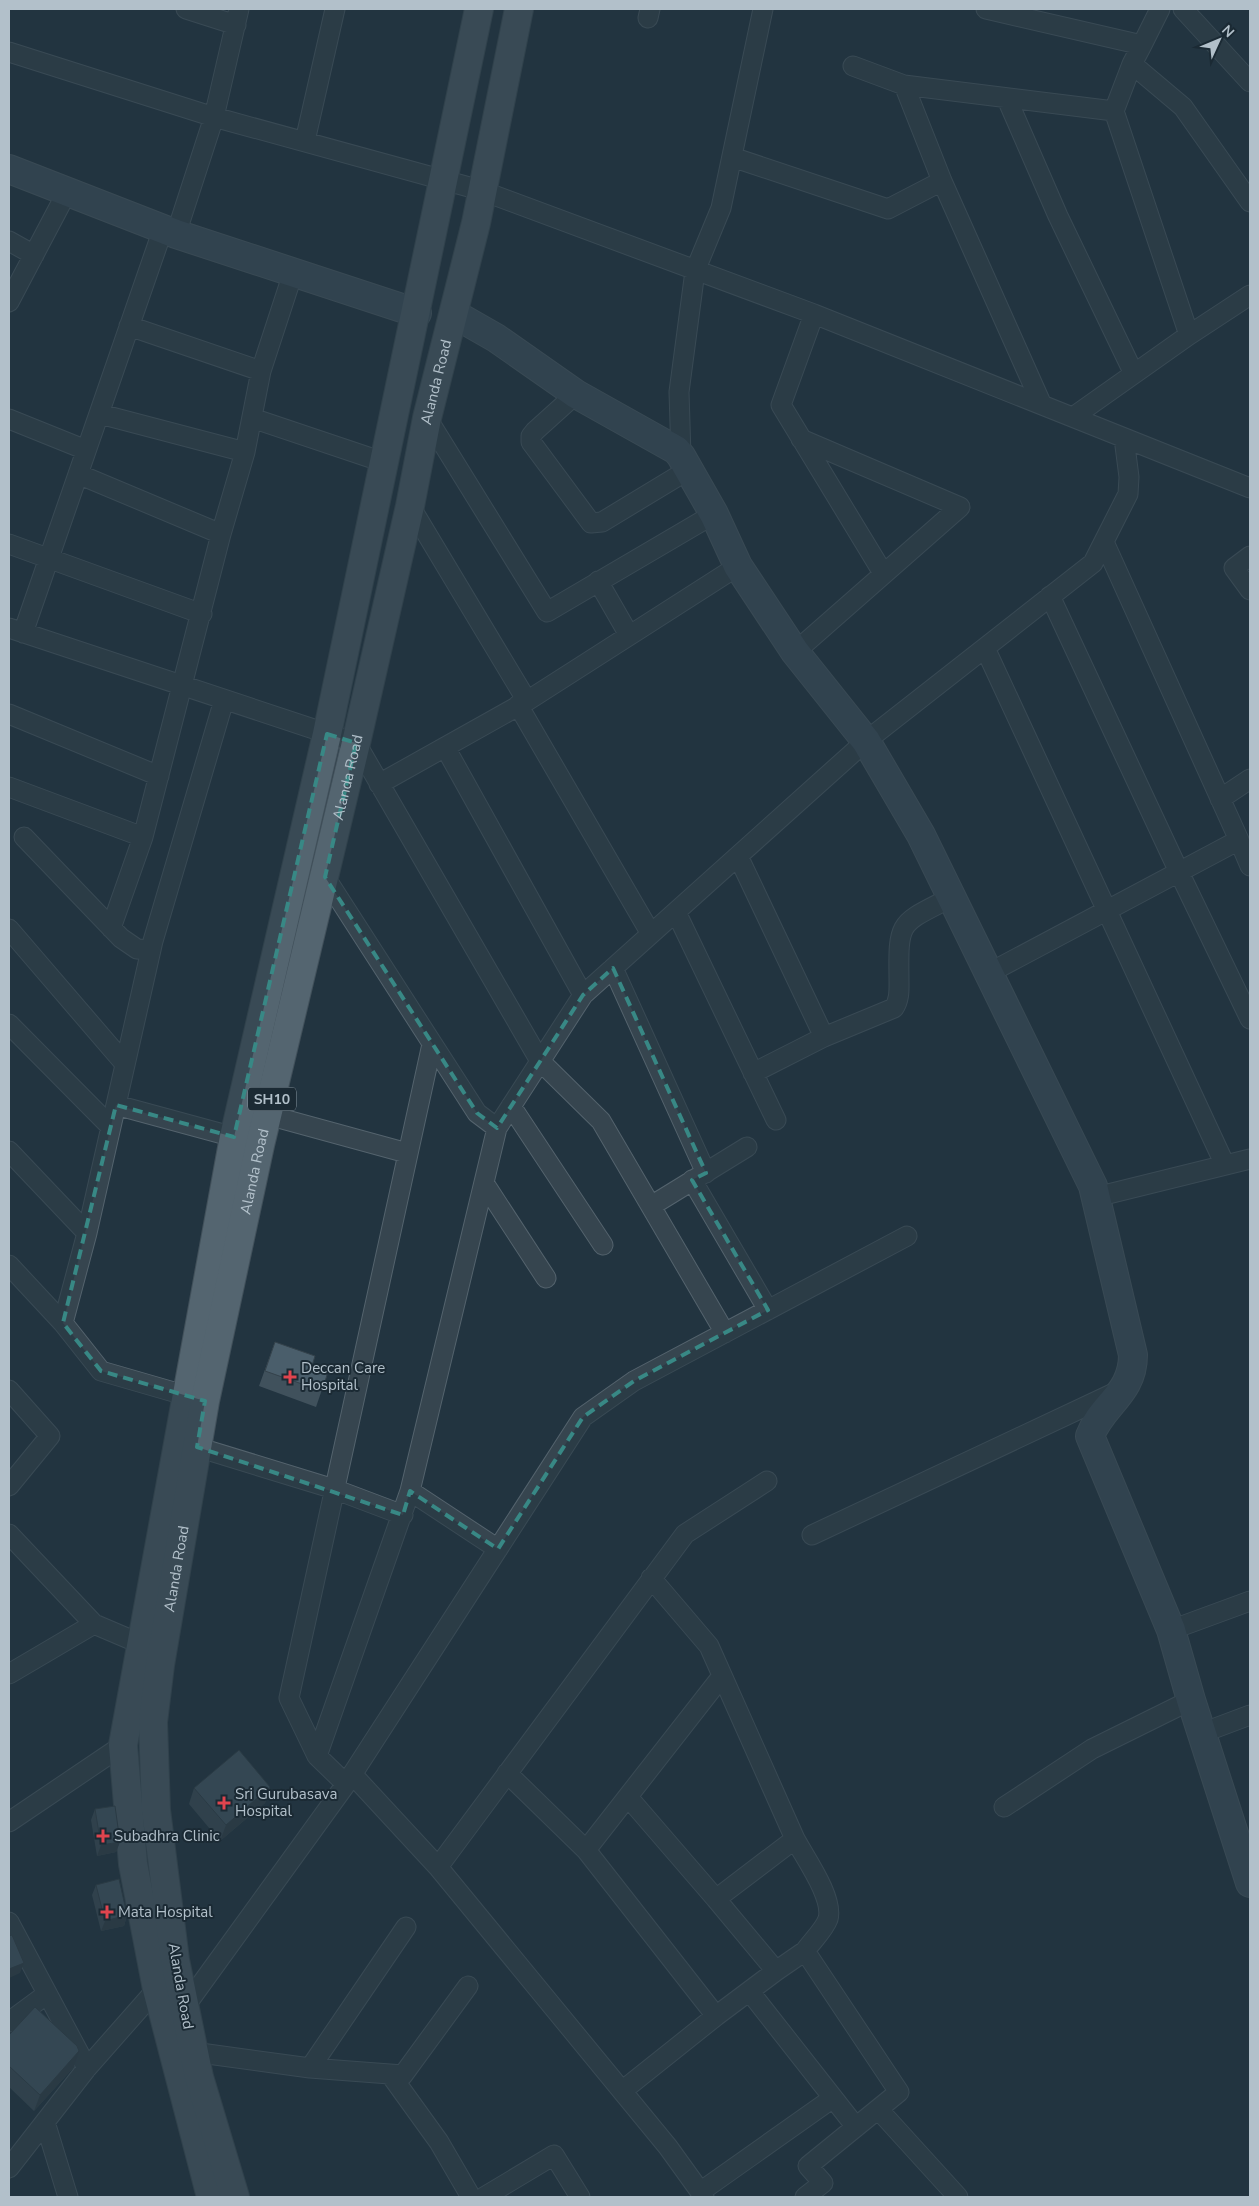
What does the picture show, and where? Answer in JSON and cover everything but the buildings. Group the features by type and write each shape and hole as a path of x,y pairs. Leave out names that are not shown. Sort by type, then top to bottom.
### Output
{"main road":[{"name":"Alanda Road","path":"235,2197 193,2052 176,1968 156,1810 153,1722 160,1665 197,1447 195,1398 234,1137 327,734 383,462 417,313 441,180 479,9"},
{"name":"Alanda Road","path":"211,2197 156,1989 133,1864 123,1746 141,1644 195,1398 268,1115 325,877 410,506 427,418 476,223 480,190 519,9"}],"street":[{"path":"186,9 237,17 214,116 129,326 49,557 16,631 356,743 540,1061 601,1121 725,1333"},
{"path":"305,141 335,9"},
{"path":"685,463 679,392 695,272 721,208 763,9"},
{"path":"986,9 1142,44"},
{"path":"1160,9 1132,64 1114,111 1189,335"},
{"path":"1183,9 1250,82"},
{"path":"9,52 214,116 480,190 695,272 814,314 1250,488"},
{"path":"1132,64 1183,107 1250,202"},
{"path":"853,66 904,84 1007,99 1114,111"},
{"path":"904,84 942,181 1042,405"},
{"path":"1007,99 1058,216 1134,374"},
{"path":"732,157 888,209 942,181"},
{"path":"9,169 169,231 417,313"},
{"path":"9,302 67,192"},
{"path":"9,241 34,255"},
{"path":"111,928 143,837 202,614 221,534 245,452 261,371 293,273"},
{"path":"1073,418 1189,335 1250,295"},
{"path":"454,314 496,338 576,394 676,450 714,514 738,566 795,652 866,741 921,834 1093,1186 1132,1355 1133,1371 1124,1388 1094,1426 1090,1436 1171,1630 1191,1700 1250,1883"},
{"path":"814,314 781,405 883,573"},
{"path":"129,326 261,371"},
{"path":"576,394 535,431 531,436 531,442 591,523 602,522 685,463"},
{"path":"100,414 245,452"},
{"path":"252,418 383,462"},
{"path":"427,418 547,612 714,514"},
{"path":"9,419 86,450"},
{"path":"317,1756 410,1491 497,1128 583,994 866,741 1093,563 1128,494 1129,477 1124,438"},
{"path":"795,652 960,507 801,439"},
{"path":"78,474 221,534"},
{"path":"410,506 651,934"},
{"path":"1104,542 1249,862"},
{"path":"9,544 202,614"},
{"path":"1250,556 1234,568 1250,590"},
{"path":"379,784 522,703 738,566"},
{"path":"598,581 629,635"},
{"path":"1050,596 1178,872 1250,1019"},
{"path":"985,648 1225,1165"},
{"path":"63,1323 87,1232 151,950 224,700"},
{"path":"9,714 159,776"},
{"path":"445,747 583,994"},
{"path":"1220,799 1250,779"},
{"path":"9,787 143,837"},
{"path":"24,838 130,946 151,950"},
{"path":"989,973 1239,840"},
{"path":"738,856 824,1036"},
{"path":"325,877 477,1113 497,1128"},
{"path":"753,1073 824,1036 894,1008 898,1002 899,993 899,942 901,932 915,916 952,897"},
{"path":"676,912 776,1120"},
{"path":"9,929 125,1064"},
{"path":"613,968 699,1176 768,1310"},
{"path":"9,1024 111,1127"},
{"path":"432,1044 289,1698 317,1756 349,1779 438,1867 668,2147 702,2195 833,2098"},
{"path":"116,1105 234,1137"},
{"path":"511,1106 603,1245"},
{"path":"268,1115 407,1153"},
{"path":"651,1206 747,1147"},
{"path":"9,1151 87,1232"},
{"path":"1096,1197 1250,1159"},
{"path":"484,1183 546,1278"},
{"path":"167,2030 349,1779 583,1417 634,1381 907,1236"},
{"path":"9,1265 63,1323 101,1371 195,1398"},
{"path":"812,1535 1124,1388"},
{"path":"9,1390 50,1436 9,1486"},
{"path":"197,1447 334,1489 403,1515"},
{"path":"438,1867 685,1534 767,1481"},
{"path":"410,1491 498,1549"},
{"path":"9,1534 94,1624 141,1644 160,1665"},
{"path":"622,2091 716,2016 805,1951 824,1926 828,1918 829,1909 825,1894 795,1839 709,1646 651,1578"},
{"path":"1171,1630 1250,1601"},
{"path":"9,1674 94,1624"},
{"path":"586,1850 722,1676"},
{"path":"1004,1807 1092,1749 1191,1700"},
{"path":"1202,1733 1250,1715"},
{"path":"9,1822 123,1746"},
{"path":"507,1773 586,1850 716,2016"},
{"path":"628,1797 776,1972"},
{"path":"716,1900 795,1839"},
{"path":"9,1923 87,2068"},
{"path":"310,2068 406,1927"},
{"path":"805,1951 899,2092 808,2166 823,2182 805,2197"},
{"path":"10,2164 87,2068 176,1968"},
{"path":"193,2052 310,2068 403,2075 468,1986"},
{"path":"750,1992 856,2127"},
{"path":"9,2022 47,1994"},
{"path":"390,2074 438,2142 471,2197"},
{"path":"878,2109 958,2197"},
{"path":"45,2122 68,2197"},
{"path":"484,2197 554,2155 580,2197"}],"highlighted area":[{"path":"327,734 356,743 325,877 477,1113 497,1128 583,995 613,968 706,1173 692,1180 768,1310 634,1381 583,1417 498,1549 410,1491 403,1515 197,1447 205,1401 101,1371 63,1323 116,1105 234,1137"}],"place":[{"name":"Deccan Care Hospital","path":"290,1377"},
{"name":"Sri Gurubasava Hospital","path":"224,1803"},
{"name":"Subadhra Clinic","path":"103,1836"},
{"name":"Mata Hospital","path":"107,1912"}]}
